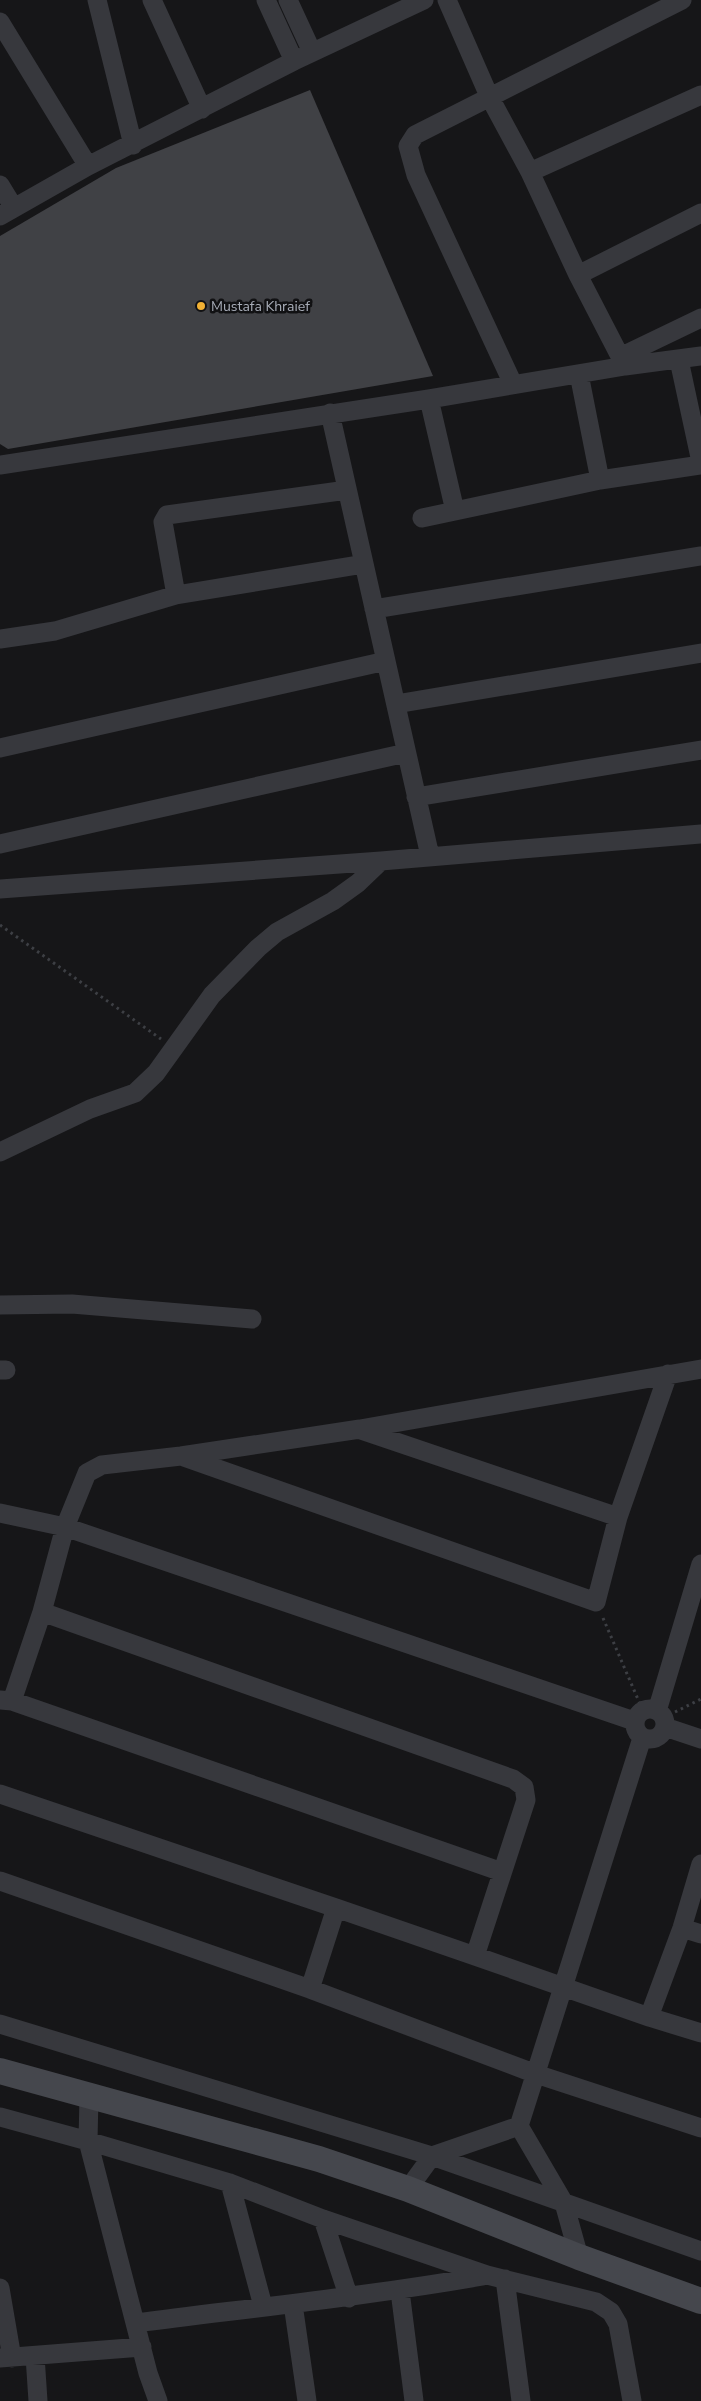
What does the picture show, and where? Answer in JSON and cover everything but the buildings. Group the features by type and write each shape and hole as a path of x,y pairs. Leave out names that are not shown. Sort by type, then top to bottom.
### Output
{"street":[{"path":"97,0 133,144"},
{"path":"152,0 202,109"},
{"path":"266,0 294,61"},
{"path":"288,0 312,52"},
{"path":"447,0 489,96 530,172 578,275 623,361"},
{"path":"513,384 416,175 408,146 415,135 682,0"},
{"path":"0,185 7,212 88,166 294,61 415,2"},
{"path":"0,22 88,166"},
{"path":"530,172 701,95"},
{"path":"578,275 701,213"},
{"path":"0,465 579,374 623,361 701,318"},
{"path":"623,361 679,360 701,356"},
{"path":"422,518 600,480 701,463 679,360"},
{"path":"579,374 600,480"},
{"path":"429,399 455,511"},
{"path":"330,413 430,856"},
{"path":"176,596 164,522 167,515 348,490"},
{"path":"374,610 701,556"},
{"path":"0,639 56,631 176,596 364,564"},
{"path":"396,704 701,653"},
{"path":"0,748 386,661"},
{"path":"416,797 701,750"},
{"path":"0,844 406,753"},
{"path":"0,889 381,861 701,834"},
{"path":"0,1152 90,1109 135,1093 150,1079 212,995 258,948 277,932 333,901 358,883 381,861"},
{"path":"0,1305 72,1304 252,1319"},
{"path":"502,1872 6,1700 42,1612 65,1527 87,1473 102,1465 182,1456 360,1430 701,1369"},
{"path":"182,1456 596,1602 618,1517 668,1374"},
{"path":"360,1430 618,1517"},
{"path":"0,1513 65,1527 701,1739"},
{"path":"579,2257 564,2203 519,2126 701,1564"},
{"path":"42,1612 513,1779 524,1787 526,1800 475,1956"},
{"path":"0,1794 336,1908 563,1988 701,2033"},
{"path":"649,2017 682,1928 701,1864"},
{"path":"0,1881 310,1989 536,2074 701,2128"},
{"path":"310,1989 336,1908"},
{"path":"682,1928 701,1934"},
{"path":"0,2024 432,2156 701,2251"},
{"path":"0,2071 319,2159 408,2189 579,2257 701,2302"},
{"path":"89,2096 88,2141 148,2373 158,2401"},
{"path":"0,2117 230,2183 323,2219 496,2277 596,2302 611,2312 618,2324 632,2401"},
{"path":"408,2189 432,2156 519,2126"},
{"path":"230,2183 263,2306"},
{"path":"323,2219 349,2298"},
{"path":"136,2323 263,2306 349,2298 496,2277"},
{"path":"496,2277 521,2401"},
{"path":"0,2288 6,2358 142,2347"},
{"path":"400,2291 414,2401"},
{"path":"293,2304 307,2401"},
{"path":"36,2356 38,2401"},
{"path":"148,2373 148,2401"}],"path":[{"path":"0,925 174,1048"},
{"path":"596,1602 651,1721 701,1699"}],"place":[{"name":"Mustafa Khraief","path":"201,306"}]}
